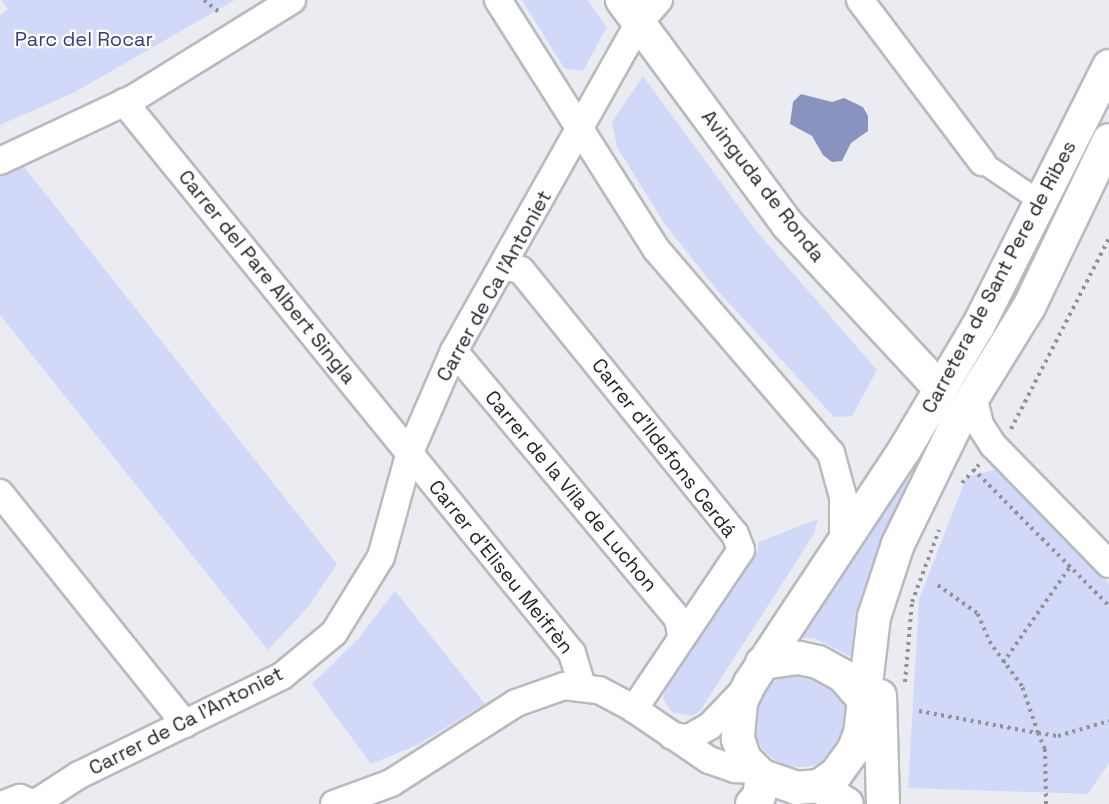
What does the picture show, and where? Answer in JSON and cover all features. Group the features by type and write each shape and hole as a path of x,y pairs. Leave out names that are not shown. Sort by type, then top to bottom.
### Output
{"street":[{"path":"0,161 124,102 292,0"},
{"path":"498,0 656,249 831,453 843,497 843,539"},
{"name":"Carrer de Ca l'Antoniet","path":"35,804 79,775 282,676 334,633 381,558 410,452 454,351 582,130 630,12 659,0"},
{"path":"860,0 982,162 1041,202"},
{"name":"Avinguda de Ronda","path":"630,12 788,225 931,379 943,384"},
{"name":"Carretera de Sant Pere de Ribes","path":"756,673 905,449 943,384 1041,202 1109,66"},
{"name":"Carrer del Pare Albert Singla","path":"124,102 410,452"},
{"name":"Carretera de Sant Pere de Ribes","path":"883,804 872,710 874,617 898,544 941,453 973,396 1029,307 1109,140"},
{"name":"Carrer d'Ildefons Cerdá","path":"503,266 521,270 735,534 741,550 681,635 634,709"},
{"name":"Carrer de la Vila de Luchon","path":"454,351 678,619 681,635"},
{"path":"973,396 980,425 996,448 1109,564"},
{"path":"941,453 961,442 979,439 996,448"},
{"name":"Carrer d'Eliseu Meifrèn","path":"410,452 572,653 582,686"},
{"path":"0,493 185,724"},
{"path":"672,736 689,738 710,726 756,673 799,658 818,662 843,676 872,710 853,751 836,774 807,793"},
{"path":"756,673 741,702 738,739 757,787"},
{"path":"334,804 390,783 516,704 549,688 582,686 599,690 634,709 709,760 735,769 757,787 780,785 847,804"},
{"path":"4,804 20,798 35,804"}],"path":[{"path":"956,489 996,448 1109,238"},
{"path":"973,469 1109,606"},
{"path":"905,688 912,602 944,520"},
{"path":"1003,663 1074,561"},
{"path":"935,583 977,613 1003,663 1022,686 1045,749 1046,804"},
{"path":"919,711 1058,736 1109,721"}],"green space":[{"name":"Parc del Rocar","path":"1,0 235,0 75,92 0,125 0,15 8,9"},
{"path":"522,0 587,0 607,27 583,71 564,68"},
{"path":"643,76 758,233 877,370 852,416 834,417 718,291 664,223 617,147 612,122"},
{"path":"21,163 337,564 308,607 268,650 0,315 0,174"},
{"path":"995,470 1109,583 1109,763 1088,794 908,788 919,599 967,476"},
{"path":"902,477 909,480 868,578 856,654 852,657 814,638 794,638"},
{"path":"818,519 814,534 700,711 692,716 672,712 663,699 665,686 757,552 759,542"},
{"path":"395,591 485,704 417,745 371,764 312,684 358,639"},
{"path":"800,673 818,676 833,687 844,702 847,720 844,738 833,753 818,764 800,767 782,764 767,753 756,738 753,720 756,702 767,687 782,676"}],"shaded area":[{"path":"801,94 832,102 844,98 863,107 868,116 868,131 851,143 842,161 832,162 823,155 812,136 790,124 793,102"}]}
